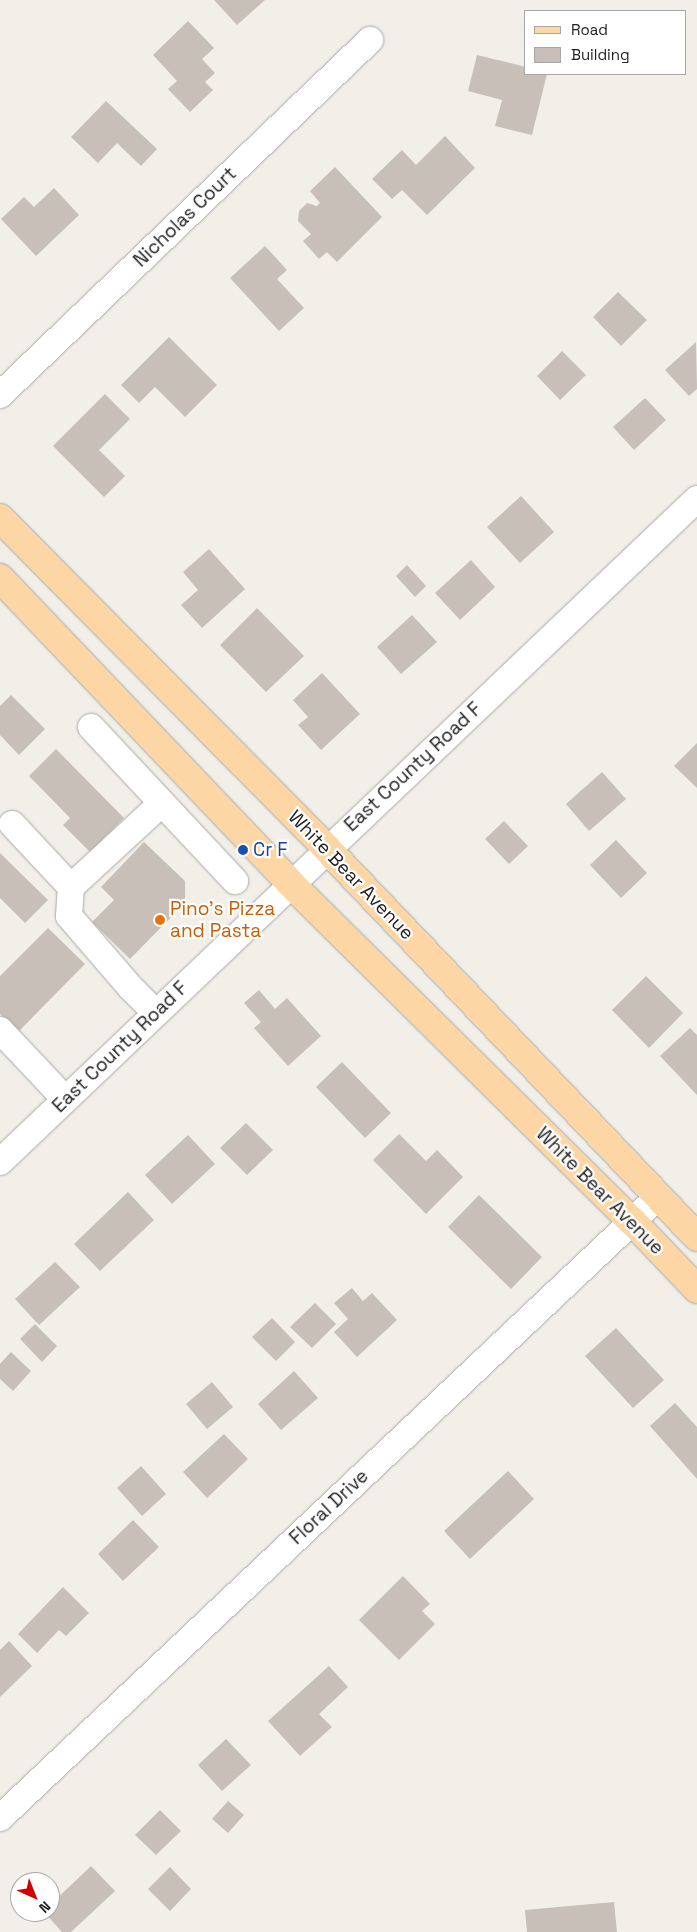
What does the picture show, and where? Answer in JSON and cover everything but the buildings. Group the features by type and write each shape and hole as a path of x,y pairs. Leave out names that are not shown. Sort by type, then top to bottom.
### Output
{"main road":[{"name":"White Bear Avenue","path":"0,518 327,849 697,1237"},
{"name":"White Bear Avenue","path":"0,578 290,884 632,1221 697,1289"}],"street":[{"name":"Nicholas Court","path":"0,394 370,40"},
{"name":"East County Road F","path":"0,1162 290,884 697,499"},
{"path":"92,727 236,881"},
{"path":"156,1013 130,987 69,916 71,887 162,803"},
{"path":"12,824 71,887"},
{"path":"0,1030 65,1099"},
{"name":"Floral Drive","path":"0,1818 658,1197"}],"place":[{"name":"Cr F","path":"243,850"},
{"name":"Pino's Pizza and Pasta","path":"160,920"}]}
